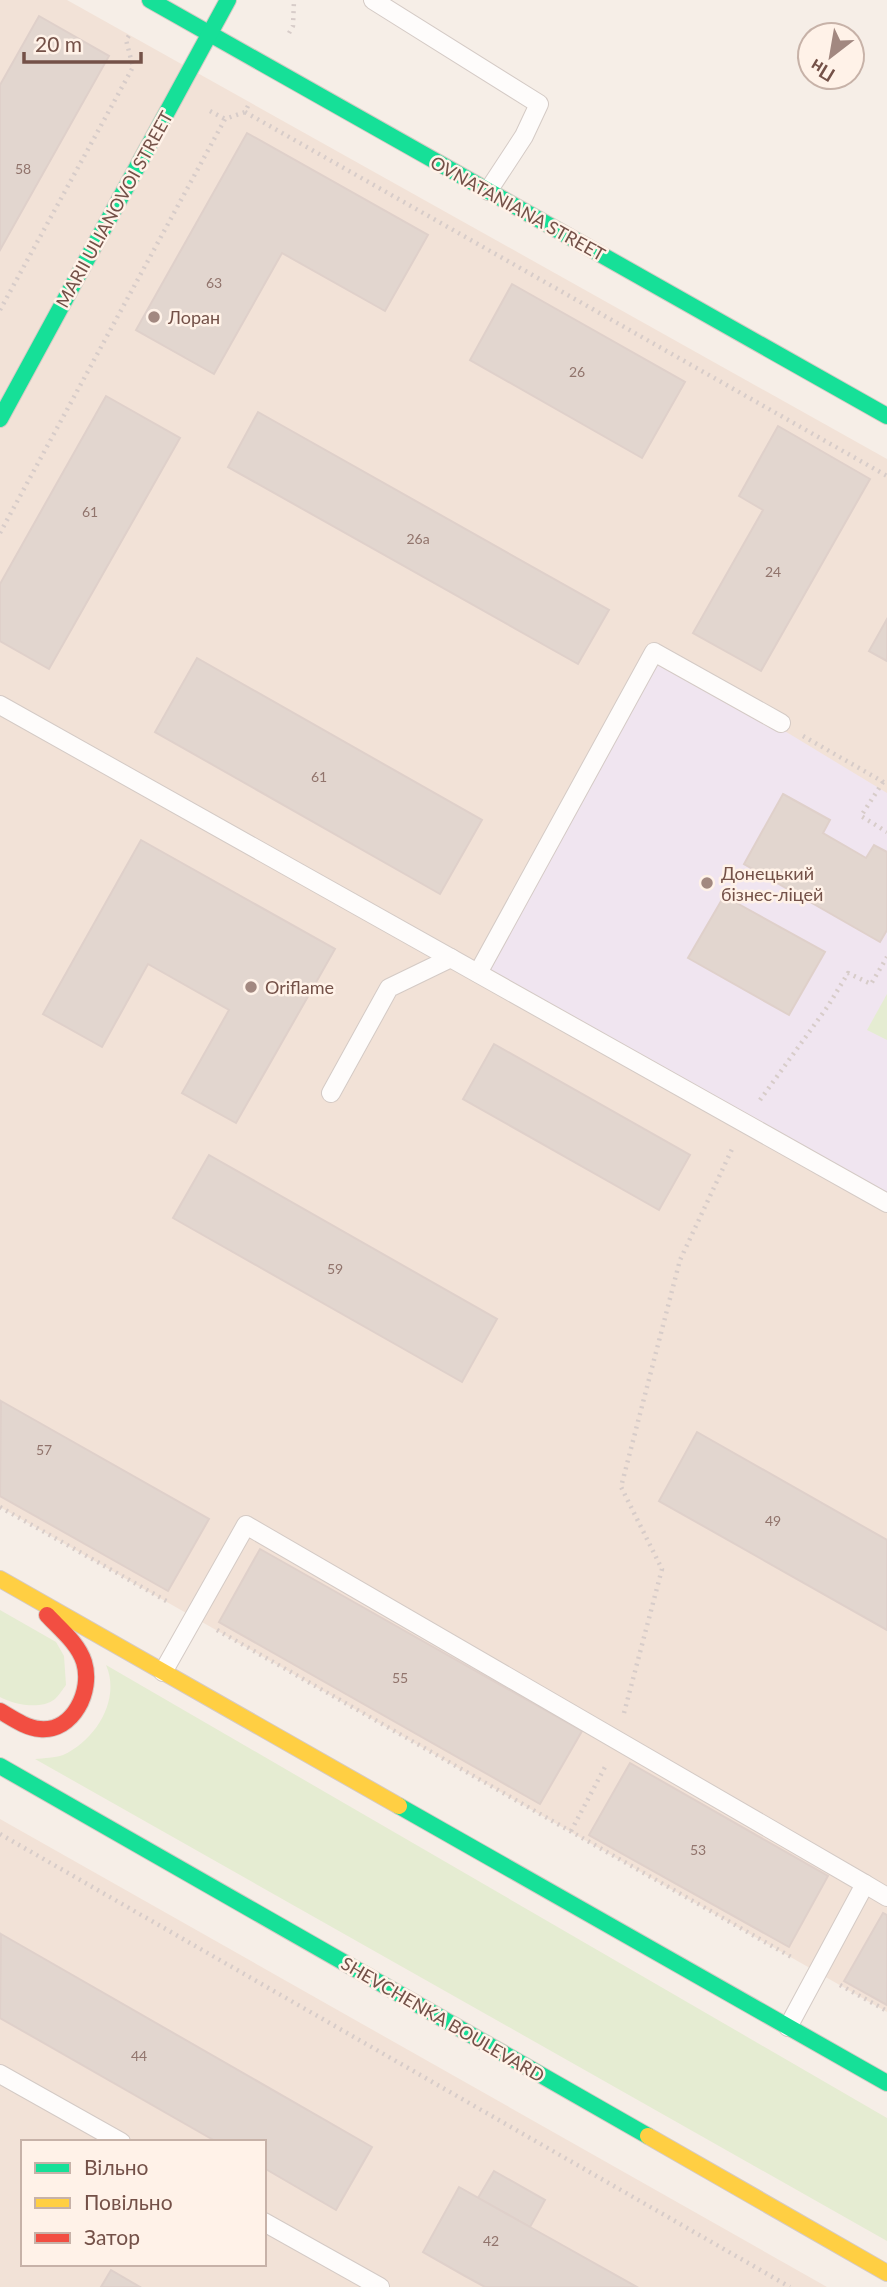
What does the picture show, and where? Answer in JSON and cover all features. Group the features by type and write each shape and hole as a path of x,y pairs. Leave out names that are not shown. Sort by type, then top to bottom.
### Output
{"main road":[{"name":"OVNATANIANA STREET","path":"150,0 887,416"},
{"name":"MARII ULIANOVOI STREET","path":"0,419 228,0"},
{"path":"0,1579 887,2082"},
{"path":"0,1711 19,1722 42,1729 64,1723 80,1708 85,1665 76,1647 32,1598"},
{"name":"SHEVCHENKA BOULEVARD","path":"0,1766 887,2273"}],"lane":[{"path":"373,0 539,104 524,136 488,191"},
{"path":"478,973 654,652 781,723"},
{"path":"0,705 887,1203"},
{"path":"331,1093 389,988 451,958"},
{"path":"163,1672 246,1525 887,1897"},
{"path":"788,2027 864,1884"},
{"path":"0,2074 117,2140"},
{"path":"266,2223 380,2287"}],"path":[{"path":"0,533 225,119 245,112 293,26 295,0"},
{"path":"0,310 133,68 126,40 132,30"},
{"path":"245,112 887,477"},
{"path":"781,723 885,783 861,816 887,832"},
{"path":"570,1831 618,1741 662,1569 621,1487 680,1260 744,1122 828,1006 848,973 871,984 887,957"},
{"path":"0,1507 887,2011"},
{"path":"0,1835 790,2287"}],"shaded area":[{"path":"0,0 67,0 887,459 887,2012 0,1507"},
{"name":"Донецький бізнес-ліцей","path":"654,652 887,793 887,1203 478,973"},
{"path":"0,1819 827,2287 0,2287"}],"green space":[{"path":"887,994 887,1040 867,1030"},
{"path":"0,1610 56,1642 64,1656 66,1685 55,1699 43,1704 28,1705 0,1697"},
{"path":"106,1665 887,2118 887,2241 35,1759 63,1755 75,1748 95,1729 108,1704 110,1678"}],"building":[{"path":"39,16 109,56 0,250 0,85"},
{"path":"247,133 428,235 385,311 282,253 214,374 136,330"},
{"path":"512,284 685,382 642,458 470,360"},
{"path":"106,396 180,438 49,669 0,641 0,584"},
{"path":"258,412 609,610 578,664 228,467"},
{"path":"778,426 870,479 761,671 693,633 763,510 739,496"},
{"path":"887,619 887,661 869,651"},
{"path":"197,658 482,820 440,894 155,732"},
{"path":"783,794 830,820 823,833 866,858 874,845 887,852 887,930 880,942 744,864"},
{"name":"Oriflame","path":"141,840 335,949 236,1123 182,1093 229,1010 148,964 102,1047 43,1014"},
{"path":"724,896 825,952 789,1015 688,958"},
{"path":"494,1044 690,1155 659,1210 463,1099"},
{"path":"209,1155 497,1319 462,1382 173,1218"},
{"path":"1,1401 209,1519 168,1591 0,1496"},
{"path":"697,1432 887,1540 887,1630 659,1501"},
{"path":"260,1549 582,1731 540,1804 219,1622"},
{"path":"630,1763 828,1876 789,1947 589,1835"},
{"path":"883,1913 887,1915 887,2005 844,1981"},
{"path":"1,1934 372,2147 336,2210 266,2169 266,2140 214,2140 0,2018"},
{"path":"494,2171 545,2200 530,2227 478,2198"},
{"path":"459,2187 637,2287 485,2287 465,2276 423,2252"},
{"path":"111,2270 140,2287 101,2287"}],"traffic: fast":[{"path":"150,0 887,416"},
{"path":"0,419 228,0"},
{"path":"0,1766 648,2136"},
{"path":"399,1806 887,2083"}],"traffic: slow":[{"path":"0,1579 399,1806"},
{"path":"648,2136 887,2273"}],"traffic: jam":[{"path":"0,1711 24,1725 40,1729 62,1724 78,1708 86,1685 84,1662 73,1642 47,1615"}],"place":[{"name":"Лоран","path":"154,317"},
{"name":"Донецький бізнес-ліцей","path":"707,883"},
{"name":"Oriflame","path":"251,987"}]}
